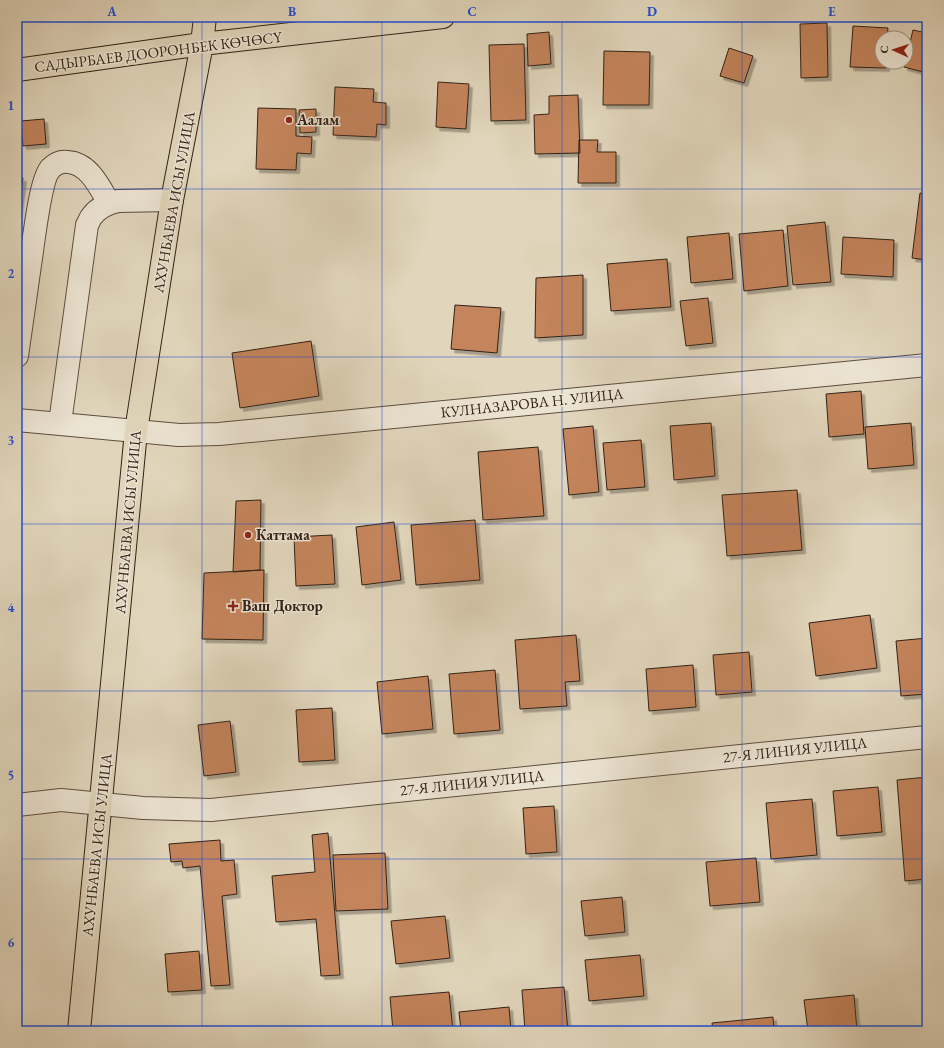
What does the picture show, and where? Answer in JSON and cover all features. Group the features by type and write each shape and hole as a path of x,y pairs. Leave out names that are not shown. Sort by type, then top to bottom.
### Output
{"main road":[{"name":"АХУНБАЕВА ИСЫ УЛИЦА","path":"79,1031 136,430 172,200 206,17"},
{"name":"САДЫРБАЕВ ДООРОНБЕК КӨЧӨСҮ","path":"17,70 202,44 443,17"}],"street":[{"path":"17,356 38,209 46,175 51,168 59,162 75,162 86,169 94,178 109,203"},
{"path":"60,423 87,225 92,216 98,210 109,203 118,201 172,200"},
{"name":"КУЛНАЗАРОВА Н. УЛИЦА","path":"17,420 179,435 218,434 927,365"},
{"name":"27-Я ЛИНИЯ УЛИЦА","path":"17,805 61,800 143,808 211,810 927,737"}],"building":[{"path":"827,23 828,77 801,78 800,24"},
{"path":"853,26 888,28 888,30 874,30 874,68 850,67"},
{"path":"914,30 927,33 927,73 914,70"},
{"path":"549,32 551,64 528,66 527,34"},
{"path":"524,44 526,120 491,121 489,45"},
{"path":"729,48 753,56 744,83 720,76"},
{"path":"604,51 650,52 649,105 603,105"},
{"path":"438,82 469,84 466,129 436,127"},
{"path":"335,87 374,89 373,102 386,103 386,125 377,124 376,137 333,135"},
{"path":"578,95 580,153 535,154 534,115 549,114 549,96"},
{"path":"258,108 296,109 296,136 312,137 311,154 297,153 296,170 256,169"},
{"path":"316,109 316,132 300,133 299,110"},
{"path":"44,119 46,144 23,146 21,121"},
{"path":"579,140 598,140 597,152 616,152 616,183 578,183"},
{"path":"17,178 23,178 17,224"},
{"path":"920,193 927,194 927,260 912,258"},
{"path":"825,222 831,282 793,285 787,226"},
{"path":"783,230 788,286 744,291 739,234"},
{"path":"729,233 733,279 691,283 687,237"},
{"path":"843,237 894,240 893,277 841,274"},
{"path":"667,259 671,307 611,311 607,264"},
{"path":"583,275 583,335 535,338 536,278"},
{"path":"708,298 713,343 686,346 680,301"},
{"path":"455,305 501,308 497,353 451,349"},
{"path":"311,341 319,396 240,408 232,353"},
{"path":"861,391 864,434 829,437 826,394"},
{"path":"711,423 715,476 674,480 670,426"},
{"path":"911,423 914,465 868,469 865,427"},
{"path":"593,426 599,492 569,495 563,429"},
{"path":"641,440 645,487 607,490 603,443"},
{"path":"538,447 544,516 483,520 478,452"},
{"path":"797,490 802,550 727,556 722,495"},
{"name":"Каттама","path":"261,500 260,570 233,572 236,501"},
{"path":"475,520 480,580 416,585 411,525"},
{"path":"394,522 401,580 362,585 356,527"},
{"path":"332,535 335,584 296,586 294,537"},
{"name":"Ваш Доктор","path":"264,570 263,640 202,639 204,573"},
{"path":"870,615 877,668 816,676 809,623"},
{"path":"576,635 580,681 565,682 567,706 520,709 515,640"},
{"path":"927,638 927,694 901,696 896,641"},
{"path":"749,652 752,692 716,695 713,655"},
{"path":"693,665 696,707 649,711 646,669"},
{"path":"495,670 500,730 454,734 449,674"},
{"path":"428,676 433,729 382,734 377,682"},
{"path":"332,708 335,760 299,762 296,710"},
{"path":"230,721 236,772 204,776 198,725"},
{"path":"927,777 927,879 905,881 897,780"},
{"path":"878,787 882,832 837,836 833,791"},
{"path":"812,799 817,855 771,859 766,803"},
{"path":"554,806 557,852 526,854 523,808"},
{"path":"328,833 340,975 321,976 316,919 276,922 272,876 315,872 312,835"},
{"path":"220,840 221,861 234,860 237,894 222,896 230,985 211,986 200,866 183,868 182,861 171,862 169,844"},
{"path":"385,853 388,909 336,911 333,855"},
{"path":"756,858 760,902 710,906 706,862"},
{"path":"622,897 625,932 585,936 581,901"},
{"path":"445,916 450,958 396,964 391,921"},
{"path":"199,951 202,990 168,992 165,954"},
{"path":"640,955 644,996 589,1001 585,960"},
{"path":"564,987 568,1031 525,1031 522,990"},
{"path":"449,992 453,1031 393,1031 390,997"},
{"path":"854,995 857,1031 808,1031 804,1000"},
{"path":"509,1007 511,1031 461,1031 459,1012"},
{"path":"773,1017 774,1031 713,1031 712,1023"}],"place":[{"name":"Аалам","path":"289,120"},
{"name":"Каттама","path":"248,535"},
{"name":"Ваш Доктор","path":"233,606"}]}
